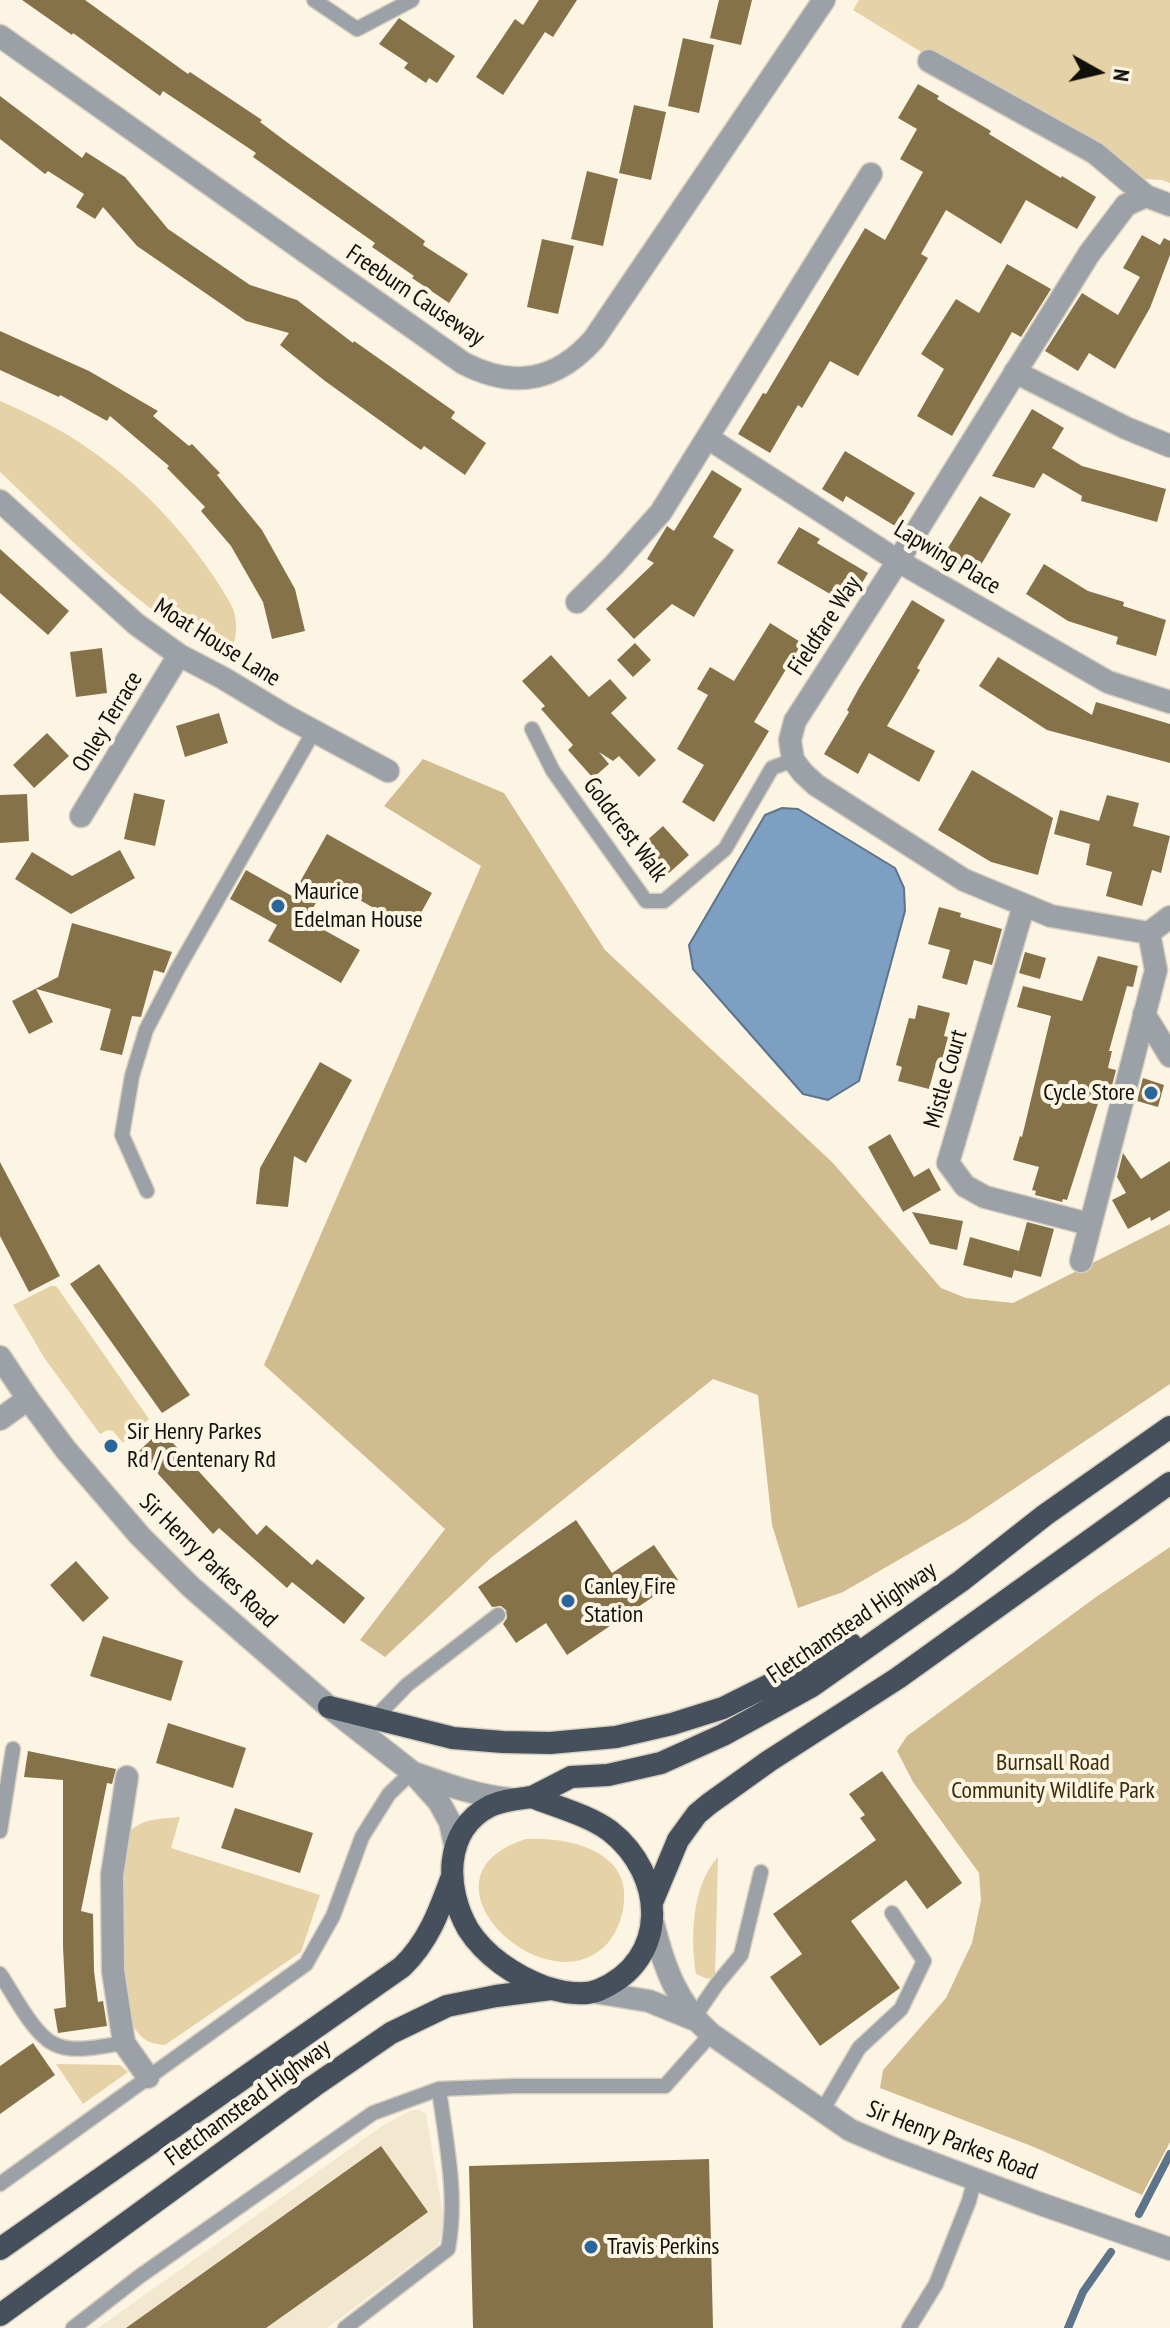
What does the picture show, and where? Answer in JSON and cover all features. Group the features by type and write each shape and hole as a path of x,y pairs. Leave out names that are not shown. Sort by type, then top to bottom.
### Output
{"highway":[{"name":"Fletchamstead Highway","path":"521,1798 571,1777 608,1775 661,1763 723,1735 812,1686 1170,1427"},
{"path":"653,1900 633,1858 608,1830 592,1821 521,1798 491,1806 477,1815 455,1845 452,1878 458,1906 469,1931 498,1961 515,1973 551,1989 594,1992 615,1983 641,1955 653,1923 653,1900 678,1840 697,1814 769,1761 898,1678 1170,1483"},
{"path":"329,1707 368,1726 453,1738 550,1743 616,1737 723,1708 822,1660 937,1597"},
{"name":"Fletchamstead Highway","path":"0,2249 402,1967 415,1954 435,1923 452,1878"},
{"name":"Fletchamstead Highway","path":"0,2315 391,2033 447,2006 551,1989"}],"street":[{"name":"Freeburn Causeway","path":"0,36 463,363 487,374 526,378 547,374 567,364 594,339 824,0"},
{"path":"929,61 1095,153 1146,196 1170,205"},
{"path":"577,602 661,512 871,174"},
{"name":"Fieldfare Way","path":"793,760 790,740 795,721 1089,254 1126,205 1146,196"},
{"path":"1015,372 1126,428 1170,446"},
{"name":"Lapwing Place","path":"708,438 898,561 1108,682 1170,702"},
{"name":"Moat House Lane","path":"0,501 136,624 179,655 388,771"},
{"name":"Onley Terrace","path":"81,816 179,655"},
{"path":"793,760 816,785 964,880 1024,905 1051,916 1149,933 1170,917"},
{"name":"Mistle Court","path":"1024,905 948,1163 965,1186 985,1197 1089,1224"},
{"path":"1081,1261 1156,970 1149,933"},
{"path":"1144,1014 1170,1056"},
{"name":"Sir Henry Parkes Road","path":"0,1357 28,1399 100,1491 174,1572 329,1707"},
{"path":"0,1419 28,1399"},
{"path":"368,1726 439,1802 450,1822 455,1845"},
{"path":"412,1772 486,1797 521,1798"},
{"path":"127,1777 112,1875 113,1971 124,2043 148,2077"},
{"name":"Sir Henry Parkes Road","path":"653,1923 672,1982 693,2019"},
{"name":"Sir Henry Parkes Road","path":"594,1992 649,2001 693,2019 850,2130 1038,2203 1170,2249"}],"lane":[{"path":"314,0 357,29 412,0"},
{"name":"Goldcrest Walk","path":"532,729 553,771 646,901 664,901 725,849 772,768 793,760"},
{"path":"147,1191 122,1135 132,1076 146,1030 314,731"},
{"path":"368,1726 407,1685 498,1615"},
{"path":"0,1831 13,1749"},
{"path":"0,2184 306,1964 333,1916 362,1837 389,1794 412,1772"},
{"path":"693,2019 741,1955 761,1872"},
{"path":"822,2111 859,2048 901,2009 924,1961 892,1913"},
{"path":"0,1974 39,2032 54,2044 82,2049 124,2043"},
{"path":"73,2328 140,2276 373,2113 439,2089 665,2086 711,2034"},
{"path":"345,2328 448,2249 453,2220 452,2188 439,2089"},
{"path":"909,2328 936,2284 975,2178"}],"shaded area":[{"path":"859,0 1170,0 1170,183 1126,178 853,10"},
{"path":"0,401 47,423 92,451 128,479 177,528 205,564 232,608 236,632 229,657 162,617 122,586 0,472"},
{"path":"51,1286 59,1290 149,1419 123,1443 113,1431 100,1434 45,1359 13,1305"},
{"path":"180,1817 171,1848 320,1895 301,1952 165,2045 144,2039 130,2017 122,1967 124,1878 127,1834 145,1822"},
{"path":"526,1839 579,1845 609,1861 619,1874 624,1890 622,1916 612,1938 599,1951 573,1961 545,1959 518,1946 495,1926 482,1903 480,1878 493,1856"},
{"path":"718,1857 715,1976 708,1979 696,1974 693,1929 703,1882"},
{"path":"56,2064 120,2065 128,2072 83,2104"},
{"path":"412,2110 426,2114 444,2220 439,2244 327,2328 98,2328 382,2126"}],"green space":[{"path":"423,759 504,793 605,950 833,1163 941,1288 966,1298 1013,1303 1170,1224 1170,1384 966,1521 843,1592 798,1608 772,1525 758,1395 713,1379 492,1557 385,1657 360,1640 445,1529 264,1365 481,866 384,806"},
{"name":"Burnsall Road Community Wildlife Park","path":"1170,1547 1170,2142 1142,2195 1034,2147 880,2088 883,2070 946,1998 972,1943 981,1900 979,1873 913,1782 897,1751 907,1736 1096,1597"}],"water":[{"path":"782,808 798,809 895,868 904,888 905,911 859,1081 828,1100 803,1094 693,969 689,945 765,815"}],"building":[{"path":"22,0 85,0 188,74 190,72 262,120 260,122 288,143 425,241 423,245 468,274 449,303 372,247 375,243 253,157 256,153 163,91 160,96"},
{"path":"539,0 577,0 553,37 545,32 503,95 476,77 515,19 523,25"},
{"path":"719,0 752,0 741,45 710,38"},
{"path":"399,18 455,56 437,83 429,78 426,83 404,68 408,63 379,44"},
{"path":"683,38 714,45 699,113 668,106"},
{"path":"918,84 991,131 989,134 1096,197 1077,229 1026,200 1001,244 946,210 921,254 928,258 858,376 830,361 802,408 798,405 770,453 738,434 763,393 766,394 865,228 885,240 923,172 900,159 917,129 898,118"},
{"path":"0,96 82,158 86,152 125,177 168,229 250,285 297,300 353,343 455,412 451,418 486,443 465,475 424,446 421,450 280,345 289,333 246,321 137,246 103,207 95,219 76,207 84,194 48,171 45,174 0,139"},
{"path":"634,105 666,112 651,180 619,173"},
{"path":"587,171 618,179 603,246 571,239"},
{"path":"1142,235 1160,245 1164,238 1170,241 1170,255 1150,308 1115,369 1089,353 1078,371 1045,351 1082,293 1118,315 1140,277 1123,268"},
{"path":"542,239 574,246 558,314 527,307"},
{"path":"1007,264 1051,289 1021,337 1012,332 952,436 917,416 944,369 921,354 956,299 979,313"},
{"path":"0,331 89,371 158,411 153,416 189,446 192,444 220,473 217,475 262,530 295,589 305,631 272,639 263,602 231,546 201,511 205,507 167,468 169,466 110,416 107,421 60,395 0,370"},
{"path":"1032,409 1064,428 1052,448 1082,466 1166,489 1157,522 1081,501 1082,496 1043,473 1034,488 992,476"},
{"path":"845,451 915,493 895,526 846,496 843,502 822,489"},
{"path":"712,470 742,489 713,537 734,550 694,617 672,604 634,639 606,609 654,563 647,559 667,526 674,531"},
{"path":"980,496 1011,514 975,575 943,556"},
{"path":"799,527 820,539 817,543 868,573 849,605 777,563"},
{"path":"0,549 69,611 48,635 0,593"},
{"path":"1044,564 1088,591 1166,620 1156,656 1116,644 1118,637 1068,621 1026,594"},
{"path":"912,600 945,620 887,726 935,751 919,782 869,753 858,774 824,754"},
{"path":"770,623 802,643 754,722 769,731 714,822 682,802 704,765 677,749 708,695 697,689 710,667 734,681"},
{"path":"635,643 651,660 633,677 617,660"},
{"path":"102,648 107,693 76,697 70,652"},
{"path":"551,655 589,697 610,679 627,698 611,713 656,760 639,777 619,756 613,761 599,752 609,764 593,778 568,750 573,745 541,709 545,706 522,681"},
{"path":"998,657 1092,715 1096,702 1170,724 1170,763 1047,730 979,686"},
{"path":"219,713 228,743 185,757 176,726"},
{"path":"47,733 69,756 34,788 13,765"},
{"path":"972,770 1053,818 1038,875 991,862 938,830"},
{"path":"134,793 165,800 155,846 124,839"},
{"path":"27,794 29,841 0,843 0,795"},
{"path":"1107,795 1139,803 1133,826 1170,836 1161,873 1152,870 1142,906 1106,896 1112,872 1086,865 1090,844 1054,834 1060,810 1099,821"},
{"path":"663,826 689,855 659,882 633,853"},
{"name":"Maurice Edelman House","path":"327,834 432,893 417,920 405,913 400,923 328,882 306,920 360,950 341,983 268,941 277,925 230,899 246,870 292,896"},
{"path":"120,850 135,878 71,914 15,879 32,852 72,876"},
{"path":"939,907 961,913 960,917 1002,929 992,965 974,960 967,985 942,978 950,950 928,944"},
{"path":"72,923 172,952 164,973 154,970 141,1017 132,1016 122,1055 100,1050 111,1009 36,989 53,1022 29,1034 12,1001 58,977"},
{"path":"1025,952 1046,958 1040,979 1019,973"},
{"path":"1098,956 1138,966 1133,987 1127,986 1109,1051 1112,1051 1108,1068 1116,1070 1110,1093 1102,1091 1067,1200 1063,1199 1062,1202 1035,1195 1036,1191 1032,1190 1039,1167 1013,1160 1022,1137 1051,1016 1017,1007 1023,986 1082,1001"},
{"path":"918,1005 950,1013 940,1068 935,1067 929,1089 898,1081 902,1067 896,1065 909,1018 915,1019"},
{"path":"320,1062 352,1080 306,1163 294,1156 288,1207 256,1204 260,1168"},
{"name":"Cycle Store","path":"1143,1078 1164,1085 1158,1107 1137,1101"},
{"path":"890,1134 914,1177 929,1168 941,1190 903,1212 868,1147"},
{"path":"1123,1153 1141,1179 1170,1161 1170,1210 1128,1229 1112,1200 1126,1193 1117,1177"},
{"path":"0,1162 60,1276 29,1292 0,1236"},
{"path":"912,1212 963,1221 957,1250 930,1244"},
{"path":"1027,1222 1054,1229 1041,1277 1014,1270"},
{"path":"970,1237 1019,1251 1012,1278 963,1265"},
{"path":"99,1264 190,1395 162,1413 70,1284"},
{"path":"161,1430 257,1535 266,1525 312,1565 317,1559 365,1598 344,1624 292,1582 287,1588 219,1528 213,1534 138,1452"},
{"name":"Canley Fire Station","path":"576,1520 612,1573 654,1545 678,1580 567,1655 546,1623 516,1643 503,1624 507,1618 506,1610 501,1606 492,1607 478,1587"},
{"path":"76,1561 109,1598 83,1622 50,1585"},
{"path":"103,1636 183,1661 171,1701 90,1676"},
{"path":"168,1723 246,1748 233,1788 156,1763"},
{"path":"28,1751 116,1769 112,1784 107,1783 81,1911 93,1914 94,1971 98,2002 103,2001 107,2026 58,2033 54,2009 66,2007 63,1780 24,1777"},
{"path":"882,1771 962,1883 927,1909 906,1880 851,1921 900,1988 820,2046 770,1977 802,1954 773,1914 876,1840 860,1818 865,1815 849,1794"},
{"path":"235,1808 313,1833 300,1873 221,1848"},
{"path":"33,2043 55,2075 0,2114 0,2066"},
{"path":"381,2146 428,2212 366,2257 266,2328 126,2328"},
{"name":"Travis Perkins","path":"709,2159 713,2328 473,2328 469,2166"}],"waterway":[{"path":"1139,2214 1170,2154"},
{"path":"1068,2328 1083,2292 1111,2252"}],"place":[{"name":"Maurice Edelman House","path":"278,906"},
{"name":"Cycle Store","path":"1151,1093"},
{"name":"Sir Henry Parkes Rd / Centenary Rd","path":"111,1446"},
{"name":"Canley Fire Station","path":"568,1601"},
{"name":"Travis Perkins","path":"591,2247"}]}
